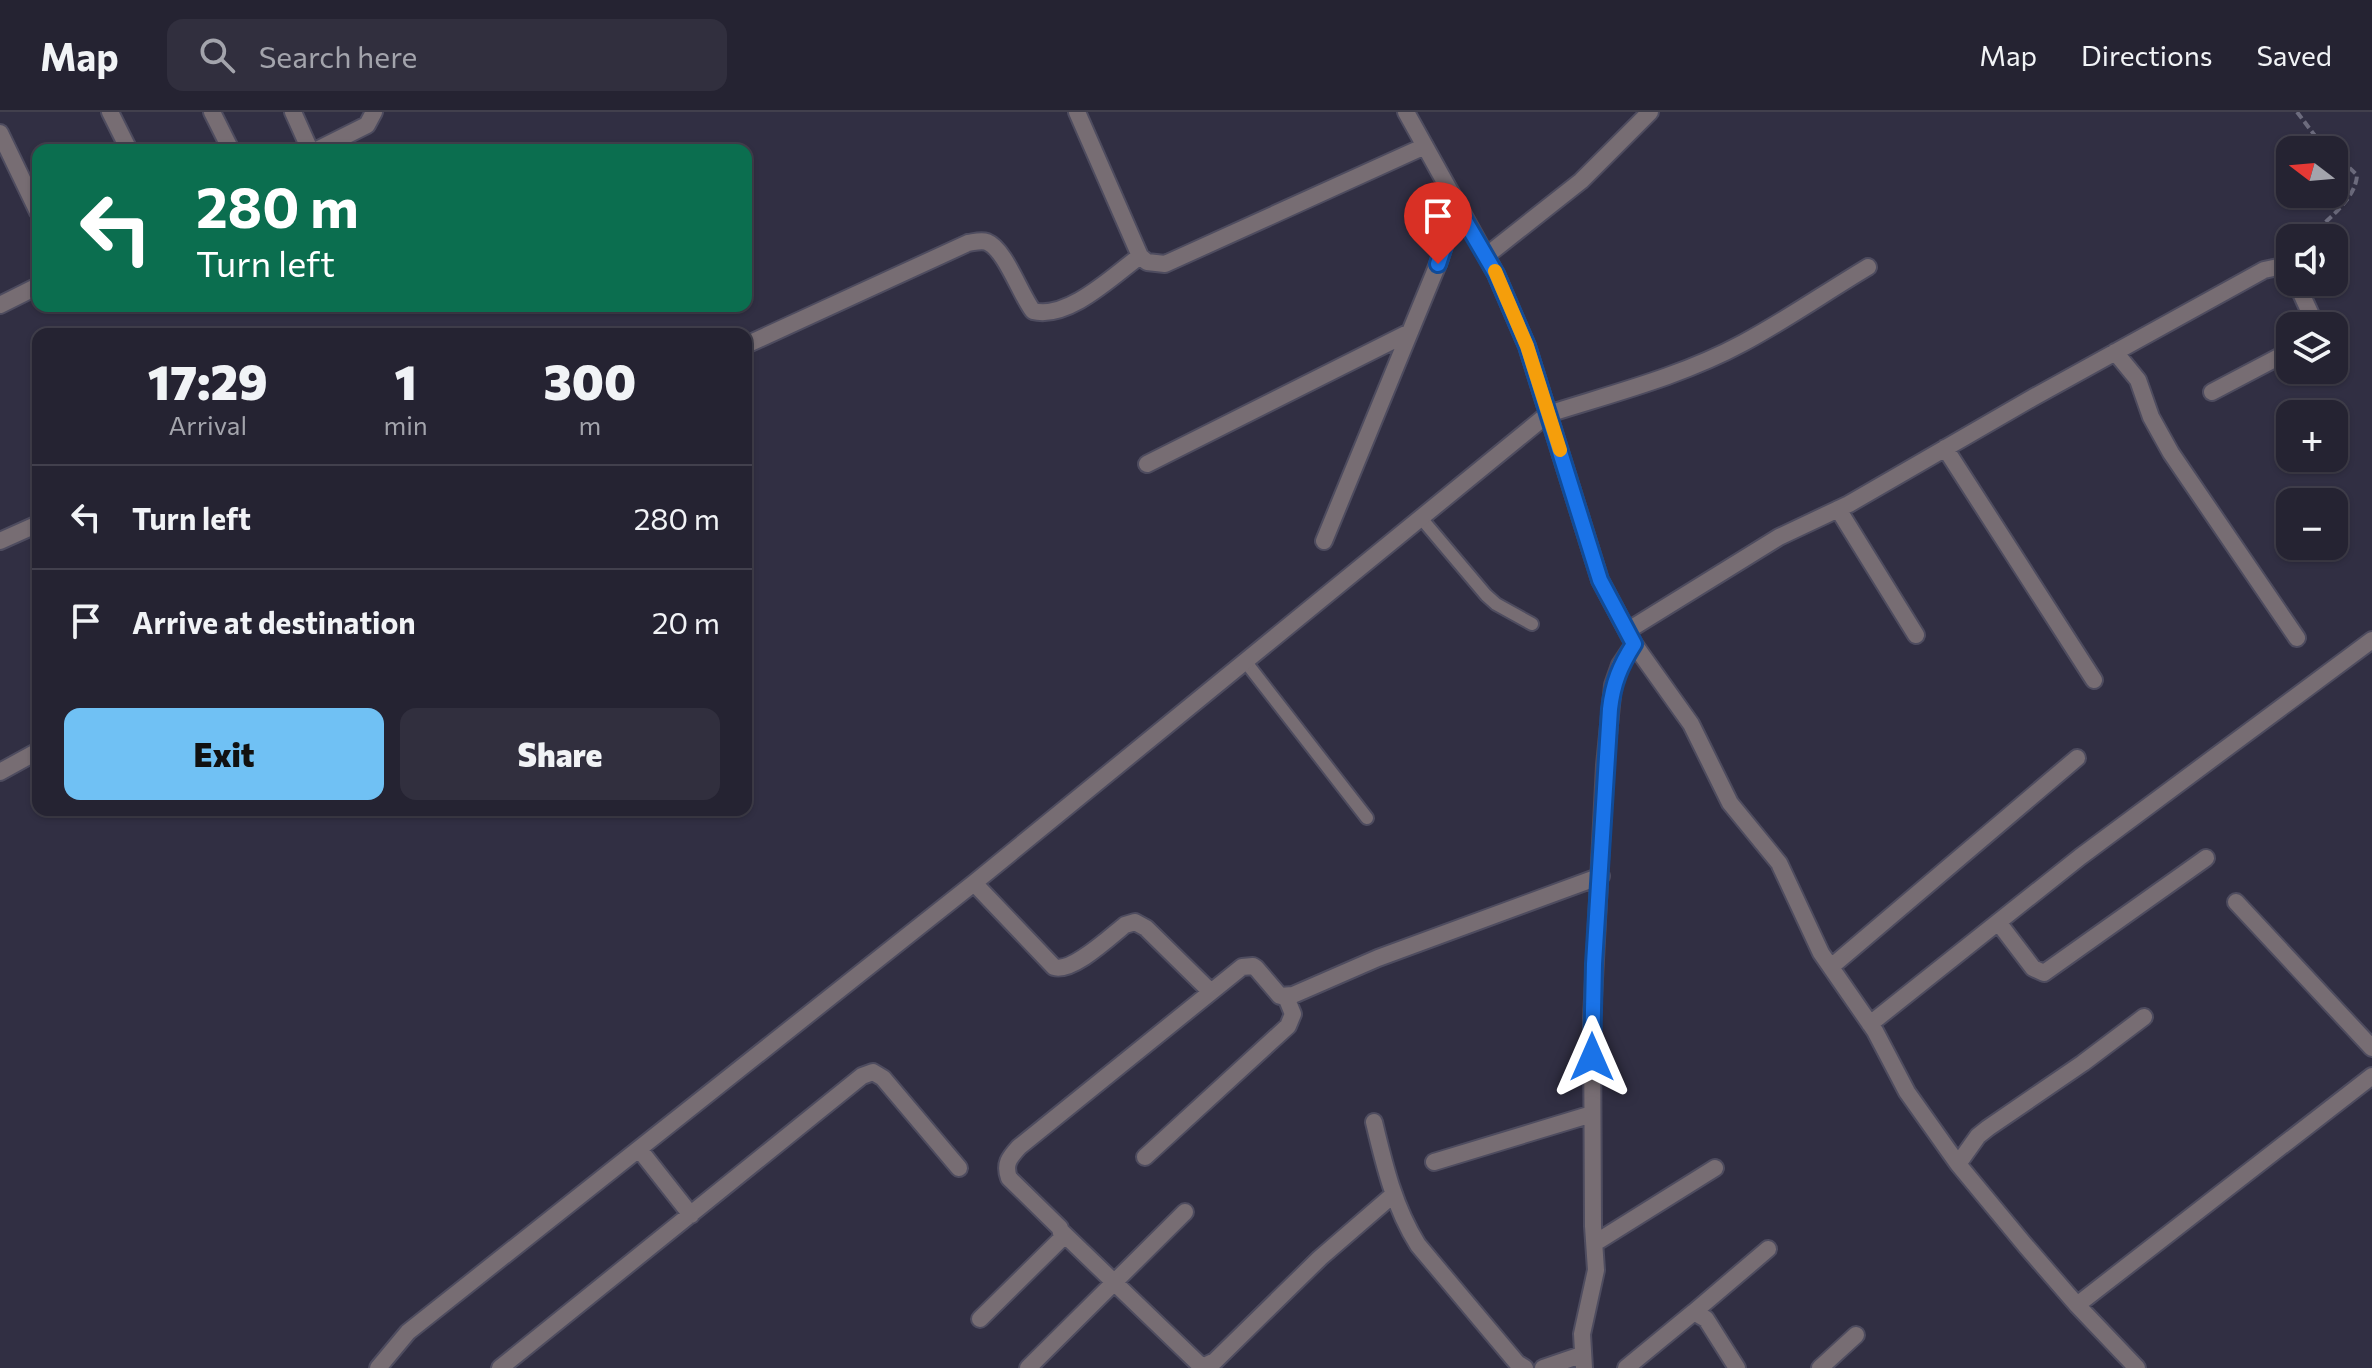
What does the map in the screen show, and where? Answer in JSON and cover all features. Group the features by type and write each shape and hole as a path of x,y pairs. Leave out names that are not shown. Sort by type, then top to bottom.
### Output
{"street":[{"path":"110,112 126,144"},
{"path":"212,112 228,144"},
{"path":"293,112 307,144"},
{"path":"329,144 367,125 374,112"},
{"path":"1077,112 1140,256 1147,262 1165,264 1425,146"},
{"path":"1406,112 1496,274 1527,346 1600,580 1630,638 1691,724 1730,803 1779,863 1821,953 1870,1024 1907,1092 1958,1164 2077,1305 2137,1368"},
{"path":"1482,249 1581,181 1650,112"},
{"path":"0,133 32,200"},
{"path":"1324,541 1438,264 1457,207"},
{"path":"752,342 968,243 990,243 1000,253 1033,311 1044,314 1057,312 1080,300 1140,256"},
{"path":"375,1367 408,1332 974,883 1548,414 1666,378 1694,366 1743,343 1868,267"},
{"path":"1543,1368 1582,1362 1582,1334 1596,1270 1592,1005 1613,685 1630,638 1779,537 1838,509 2115,352 2264,270 2276,267"},
{"path":"0,305 32,289"},
{"path":"1147,464 1410,332"},
{"path":"2115,352 2138,380 2151,417 2171,453 2297,638"},
{"path":"2212,392 2276,358"},
{"path":"1945,448 2094,680"},
{"path":"1838,509 1916,635"},
{"path":"0,541 32,527"},
{"path":"1870,1024 2080,857 2372,640"},
{"path":"0,772 32,754"},
{"path":"1831,967 2077,758"},
{"path":"1998,922 2033,968 2044,973 2206,858"},
{"path":"1394,1194 1320,1258 1208,1366 1196,1363 1062,1232 1009,1178 1006,1170 1008,1159 1019,1147 1242,967 1253,966 1276,994 1286,997 1378,958 1601,876"},
{"path":"974,883 1054,967 1071,966 1125,925 1135,922 1146,928 1211,992"},
{"path":"2236,902 2372,1048"},
{"path":"1145,1157 1288,1026 1293,1014 1286,997"},
{"path":"1958,1164 1978,1136 1988,1128 2144,1017"},
{"path":"510,1365 862,1076 873,1072 883,1078 959,1168"},
{"path":"2077,1305 2372,1076"},
{"path":"1434,1162 1592,1114"},
{"path":"1374,1122 1394,1194 1418,1245 1517,1363 1525,1368"},
{"path":"639,1149 691,1215"},
{"path":"1595,1243 1715,1168"},
{"path":"1028,1368 1185,1212"},
{"path":"980,1319 1060,1242 1062,1232"},
{"path":"1626,1368 1768,1249"},
{"path":"1694,1312 1706,1319 1737,1368"},
{"path":"1820,1368 1856,1335"}],"lane":[{"path":"1421,518 1486,595 1532,624"},
{"path":"1245,661 1367,818"}],"path":[{"path":"2297,112 2315,136"},
{"path":"2348,167 2357,175 2357,184 2348,198"},
{"path":"2322,224 2338,208"}],"slow traffic":[{"path":"1495,271 1527,346 1560,450"}],"route":[{"path":"1438,264 1457,207 1496,274 1527,346 1600,580 1634,644 1620,665 1610,709 1594,964 1592,1057"}]}
